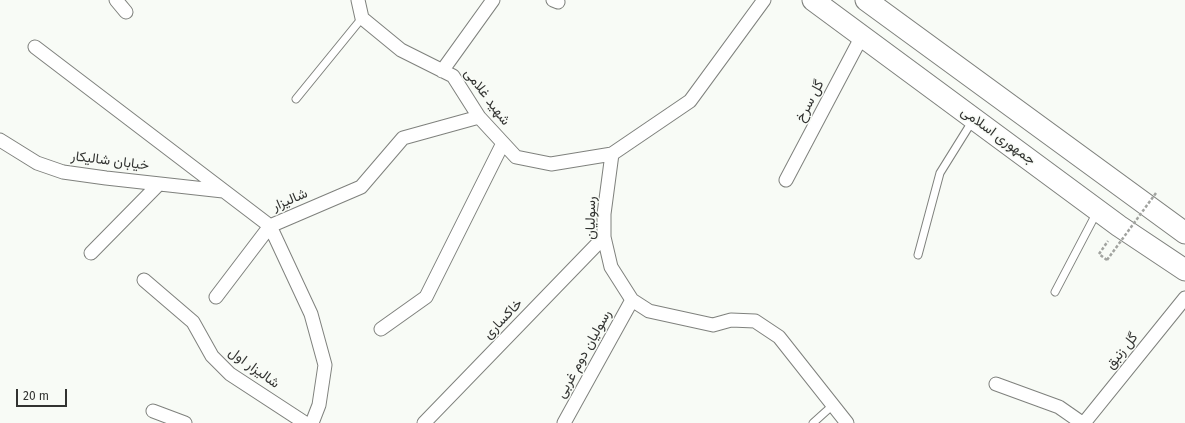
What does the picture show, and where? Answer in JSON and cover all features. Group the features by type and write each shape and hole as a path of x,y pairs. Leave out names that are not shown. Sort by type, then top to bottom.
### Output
{"main road":[{"name":"جمهوری اسلامی","path":"813,0 1098,210 1185,270"},
{"path":"866,0 1185,233"}],"street":[{"path":"116,0 126,12"},
{"path":"358,0 362,18"},
{"path":"442,71 494,0"},
{"path":"612,154 690,101 764,0"},
{"name":"شهید غلامی","path":"362,18 401,50 453,76 479,118 516,156 551,164 612,154"},
{"name":"گل سرخ","path":"786,180 862,36"},
{"path":"35,46 270,226 216,297"},
{"name":"شالیزار","path":"312,423 319,405 325,365 311,314 270,226 361,187 403,138 479,118"},
{"name":"خیابان شالیکار","path":"0,140 37,163 63,172 224,191"},
{"path":"381,330 426,297 503,143"},
{"name":"رسولیان","path":"612,154 604,214 604,237 611,267 632,300 649,311 713,325 731,320 755,321 779,337 847,423"},
{"path":"91,253 160,184"},
{"name":"خاکساری","path":"424,423 604,237"},
{"name":"شالیزار اول","path":"144,280 193,322 212,356 230,374 305,423"},
{"name":"گل زنبق","path":"996,384 1059,407 1083,423 1185,298"},
{"name":"رسولیان دوم غربی","path":"564,423 632,300"},
{"path":"153,411 185,423"}],"lane":[{"path":"296,99 362,18"},
{"path":"918,255 940,173 974,119"},
{"path":"1055,292 1098,210"},
{"path":"813,423 833,405"}],"path":[{"path":"1099,254 1107,260 1156,193"}]}
